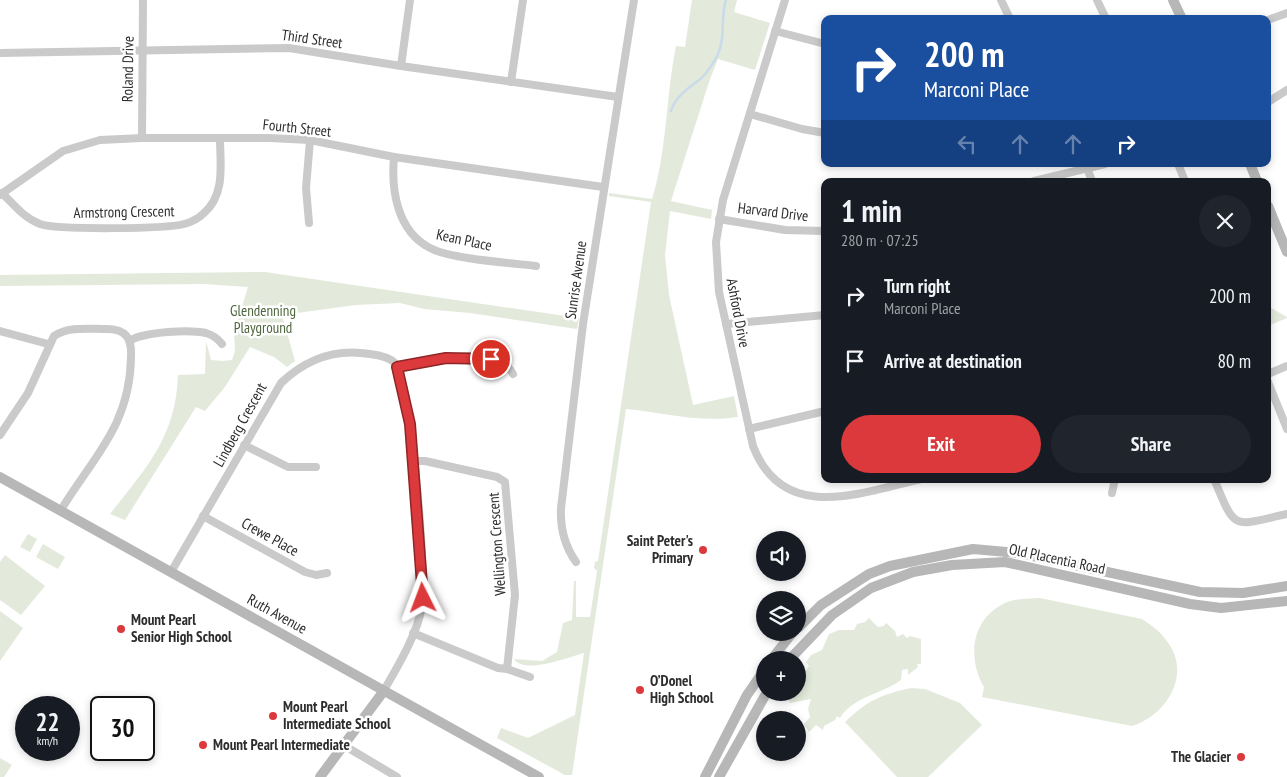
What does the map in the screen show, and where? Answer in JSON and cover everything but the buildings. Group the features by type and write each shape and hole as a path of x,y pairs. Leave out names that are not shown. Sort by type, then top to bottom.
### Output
{"main road":[{"path":"1173,0 1180,15"},
{"path":"1271,213 1287,252"},
{"name":"Ruth Avenue","path":"0,477 383,692 539,777"},
{"name":"Old Placentia Road","path":"806,620 821,605 869,574 890,566 973,549 1019,553 1200,592 1243,593 1287,586"},
{"name":"Old Placentia Road","path":"796,651 832,615 871,588 913,572 960,564 1004,562 1190,604 1221,608 1287,601"},
{"path":"778,651 786,641"},
{"path":"705,777 747,695 756,682"},
{"path":"320,777 345,746 383,692"},
{"path":"719,777 762,701"}],"street":[{"name":"Roland Drive","path":"142,138 143,0"},
{"path":"401,66 410,0"},
{"path":"512,82 523,0"},
{"name":"Sunrise Avenue","path":"576,562 565,541 560,516 583,324 603,187 634,0"},
{"name":"Ashford Drive","path":"785,0 719,219 715,264 749,429 755,452 765,468 784,486 803,494 837,498 903,483"},
{"path":"1001,0 1008,15"},
{"path":"1097,0 1104,15"},
{"path":"1271,19 1287,13"},
{"path":"775,31 821,43"},
{"name":"Third Street","path":"0,53 279,47 618,97"},
{"path":"1271,100 1287,90"},
{"path":"750,114 802,130 821,132"},
{"name":"Fourth Street","path":"1,194 63,151 100,140 142,138 310,140 394,157 603,187"},
{"name":"Armstrong Crescent","path":"1,194 32,220 55,227 186,224 205,212 218,192 221,180 220,138"},
{"path":"309,223 306,188 310,140"},
{"name":"Kean Place","path":"394,157 393,186 398,208 408,226 425,245 445,253 536,266"},
{"path":"1046,178 1092,167"},
{"path":"1087,168 1091,178"},
{"name":"Harvard Drive","path":"719,219 785,230 821,231"},
{"path":"726,324 821,315"},
{"path":"0,435 28,393 48,344 57,334 77,330 115,330 126,334 131,340 130,378 116,424 100,454 61,510"},
{"path":"0,331 48,344"},
{"path":"131,340 142,336 162,334 204,333 217,338 222,344"},
{"name":"Lindberg Crescent","path":"171,572 277,387 296,370 310,361 340,352 364,353 385,357 397,367"},
{"path":"383,692 413,634 421,613 423,598 409,414 397,367 446,358 474,358 500,362 509,368 513,374"},
{"path":"1271,373 1287,366"},
{"path":"1271,389 1287,429"},
{"path":"749,429 821,412"},
{"path":"244,445 288,467 316,466"},
{"name":"Wellington Crescent","path":"414,461 425,461 497,477 506,484 515,595 507,669"},
{"path":"1112,493 1114,483"},
{"path":"1216,483 1227,511 1235,520 1246,523 1287,514"},
{"name":"Crewe Place","path":"203,516 305,572 316,575 326,573"},
{"path":"413,634 498,668 530,677"},
{"path":"345,746 397,777"}],"green space":[{"path":"692,0 737,0 734,12 770,23 755,70 718,59 671,201 712,210 711,219 670,211 665,255 669,295 693,405 734,396 738,417 709,419 626,409 572,775 565,775 497,738 501,728 528,738 575,715 584,653 547,664 537,665 520,664 514,659 542,661 557,652 563,623 572,620 574,581 576,581 576,617 590,617 597,571 594,568 595,562 598,561 651,202 609,196 609,193 652,199 664,143 676,46 685,47"},
{"name":"Glendenning Playground","path":"265,272 579,318 577,329 470,313 424,309 400,303 356,305 282,315 295,361 287,367 274,357 250,347 225,387 205,411 196,407 125,520 110,514 147,466 165,434 172,416 178,375 205,374 206,341 211,360 232,360 235,351 234,333 248,287 204,284 0,286 0,275"},
{"path":"1271,308 1287,317 1271,325"},
{"path":"28,534 37,539 30,552 20,547"},
{"path":"43,544 65,557 58,569 36,557"},
{"path":"5,555 45,586 21,615 0,600 0,562"},
{"path":"1040,598 1142,619 1155,628 1164,637 1174,653 1177,666 1176,679 1172,691 1156,713 1132,726 982,697 984,687 975,664 974,652 975,640 979,629 994,610 1005,603 1018,599"},
{"path":"0,611 23,628 0,661"},
{"path":"869,618 878,627 884,626 886,623 895,631 897,637 903,634 907,638 910,636 921,639 921,664 917,664 918,667 908,675 908,669 902,670 901,680 852,705 840,718 837,716 835,720 824,726 823,730 816,725 809,732 806,727 806,722 810,717 808,709 811,699 806,700 806,670 809,666 806,662 811,655 822,650 829,634 839,630 854,630 857,624 865,622"},
{"path":"911,688 925,689 960,703 982,725 928,777 897,777 845,722 875,699"},
{"path":"0,758 12,765 4,777 0,777"}],"waterway":[{"path":"671,111 679,97 704,75 717,57 722,41 723,13 726,0"}],"place":[{"name":"Saint Peter's Primary","path":"703,550"},
{"name":"Mount Pearl Senior High School","path":"121,629"},
{"name":"O’Donel High School","path":"640,690"},
{"name":"Mount Pearl Intermediate School","path":"273,716"},
{"name":"Mount Pearl Intermediate","path":"203,745"},
{"name":"The Glacier","path":"1241,757"}],"route":[{"path":"423,598 410,424 397,367 446,358 491,359"}]}
